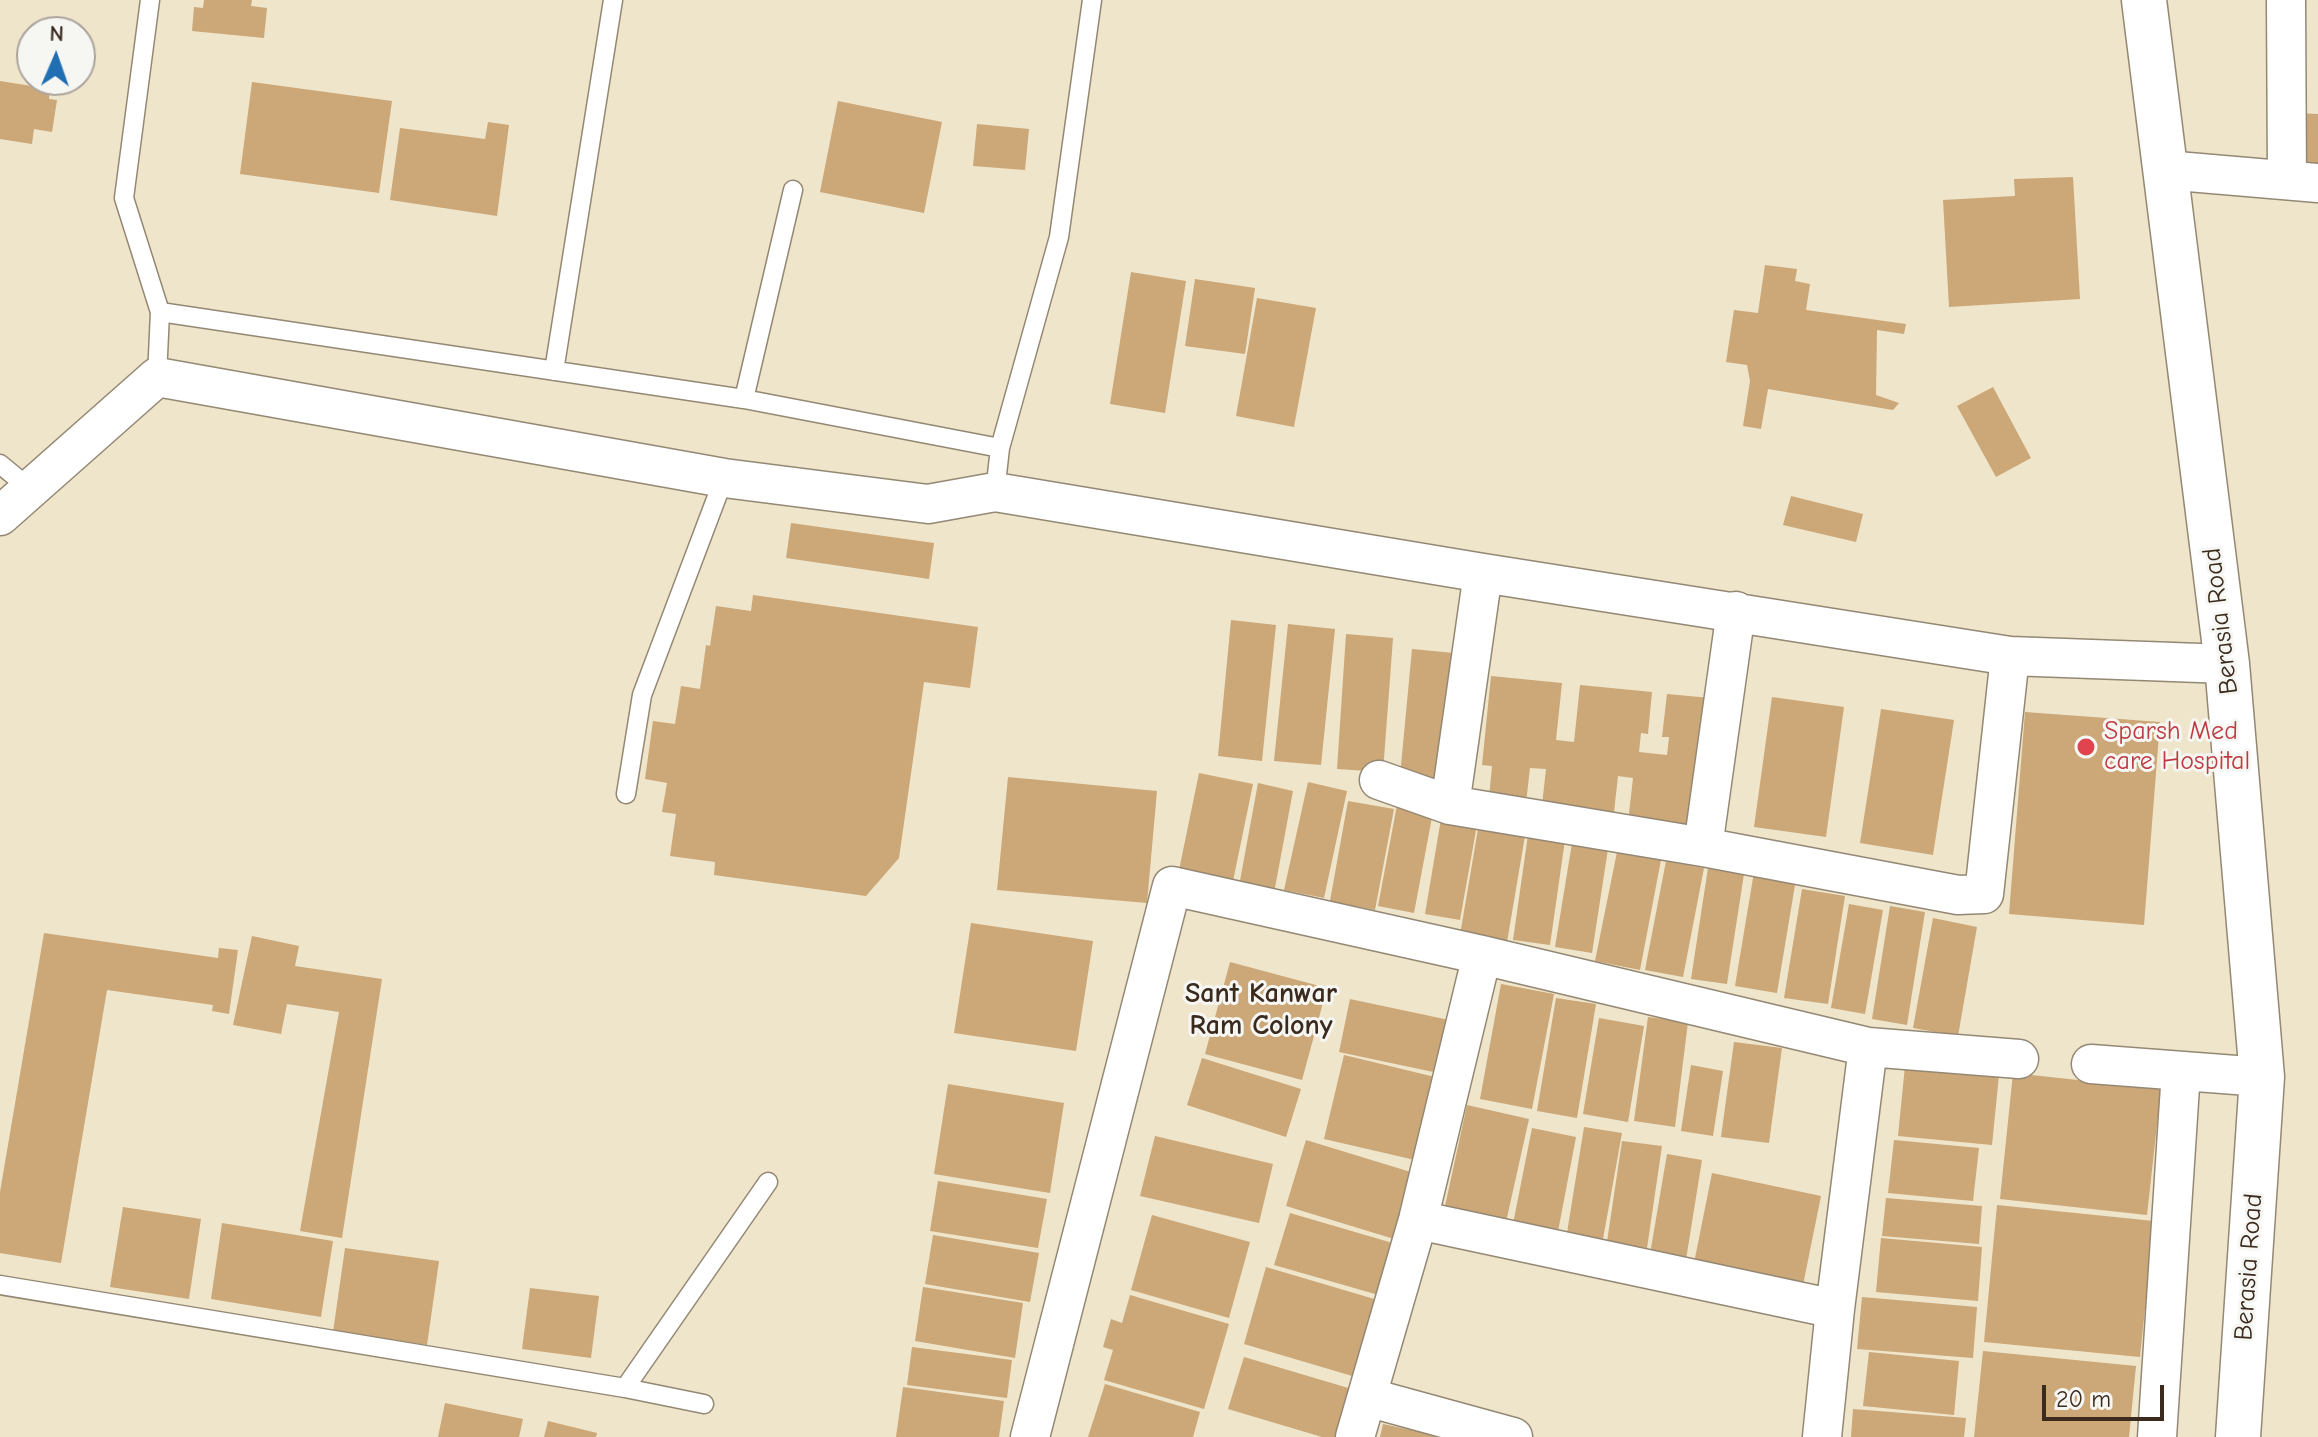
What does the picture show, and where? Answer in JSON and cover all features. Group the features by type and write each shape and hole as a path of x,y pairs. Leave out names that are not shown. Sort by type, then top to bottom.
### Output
{"main road":[{"name":"Berasia Road","path":"2144,0 2227,664 2262,1077 2238,1437"}],"street":[{"path":"2165,170 2303,181 2286,0"},
{"path":"0,516 157,377 724,478 928,504 995,492 2010,656 2227,664"},
{"path":"1450,805 1483,573"},
{"path":"1703,847 1736,611"},
{"path":"1379,780 1450,805 1703,847 1958,895 1984,894 2010,656"},
{"path":"1030,1437 1172,886 1482,955 1868,1047 2019,1059"},
{"path":"1355,1437 1418,1220 1482,955"},
{"path":"1822,1437 1868,1047"},
{"path":"2091,1064 2262,1077"},
{"path":"2157,1437 2181,1071"},
{"path":"1418,1220 1835,1309"},
{"path":"1367,1397 1513,1437"}],"lane":[{"path":"150,0 124,198 160,312 157,377"},
{"path":"554,371 613,0"},
{"path":"995,492 1000,448 1059,237 1092,0"},
{"path":"744,399 793,190"},
{"path":"160,312 744,399 1000,448"},
{"path":"0,464 29,488"},
{"path":"626,794 642,695 724,478"},
{"path":"625,1388 768,1182"},
{"path":"0,1285 625,1388 704,1404"}],"building":[{"path":"204,0 252,0 251,6 267,8 264,38 192,31 194,7 203,8"},
{"path":"0,81 16,84 16,96 49,96 49,99 57,100 52,132 34,129 32,144 0,139"},
{"path":"252,82 392,101 379,193 240,174"},
{"path":"838,101 942,122 924,213 820,192"},
{"path":"2296,113 2318,114 2318,174 2296,174"},
{"path":"488,122 509,125 497,216 390,200 400,128 485,139"},
{"path":"977,124 1029,129 1025,170 973,166"},
{"path":"2073,177 2080,299 1949,307 1943,200 2015,196 2014,179"},
{"path":"1765,265 1797,269 1795,281 1810,284 1806,310 1906,324 1904,334 1877,330 1876,395 1899,403 1893,410 1768,389 1761,429 1743,426 1750,381 1747,365 1726,362 1734,310 1758,313"},
{"path":"1131,272 1186,281 1165,413 1110,404"},
{"path":"1195,279 1255,288 1245,354 1185,346"},
{"path":"1257,298 1316,308 1294,427 1236,416"},
{"path":"1993,387 2031,458 1996,477 1957,406"},
{"path":"1791,496 1863,514 1856,542 1783,525"},
{"path":"791,523 934,543 929,579 786,558"},
{"path":"753,595 978,627 970,688 924,682 899,858 866,896 714,875 715,862 670,856 676,814 662,812 667,783 645,779 653,721 675,724 681,686 700,689 706,645 710,646 716,606 751,611"},
{"path":"1231,620 1276,625 1262,761 1218,756"},
{"path":"1288,624 1335,629 1321,765 1274,761"},
{"path":"1346,634 1393,638 1383,772 1337,769"},
{"path":"1412,649 1454,653 1441,780 1400,776"},
{"path":"1491,676 1562,683 1556,740 1574,742 1580,685 1652,692 1648,734 1641,733 1639,752 1667,755 1669,737 1662,737 1667,694 1711,698 1698,830 1628,822 1633,778 1618,776 1613,821 1541,814 1546,769 1530,768 1525,812 1488,809 1492,766 1482,765"},
{"path":"1772,697 1844,707 1826,837 1754,827"},
{"path":"1881,709 1954,720 1933,855 1860,843"},
{"path":"2025,712 2160,722 2144,925 2009,914"},
{"path":"1199,773 1253,784 1232,886 1178,875"},
{"path":"1008,777 1157,791 1147,903 997,890"},
{"path":"1308,782 1347,791 1324,898 1284,890"},
{"path":"1258,783 1293,791 1274,893 1239,886"},
{"path":"1348,801 1394,809 1375,910 1330,901"},
{"path":"1397,805 1433,812 1414,913 1378,906"},
{"path":"1442,813 1478,819 1460,920 1425,914"},
{"path":"1479,823 1526,830 1507,942 1460,935"},
{"path":"1528,835 1565,840 1550,945 1513,940"},
{"path":"1572,843 1608,849 1592,953 1555,947"},
{"path":"1617,852 1661,860 1640,970 1595,961"},
{"path":"1666,861 1704,868 1683,977 1645,970"},
{"path":"1708,868 1744,874 1727,984 1691,979"},
{"path":"1754,872 1796,879 1777,993 1735,986"},
{"path":"1802,889 1845,896 1828,1004 1784,998"},
{"path":"1849,904 1883,910 1865,1014 1831,1008"},
{"path":"1890,906 1925,912 1907,1025 1872,1019"},
{"path":"1933,918 1977,927 1958,1036 1913,1028"},
{"path":"971,923 1093,941 1076,1051 954,1033"},
{"path":"44,933 218,958 219,948 238,950 229,1014 212,1011 213,1005 107,990 61,1263 0,1253 0,1192"},
{"path":"252,936 299,946 295,966 382,979 342,1238 300,1231 339,1012 287,1004 281,1034 233,1025"},
{"path":"1230,962 1327,988 1302,1080 1205,1054"},
{"path":"1501,984 1554,994 1532,1109 1480,1099"},
{"path":"1556,998 1596,1004 1577,1118 1537,1111"},
{"path":"1350,999 1449,1020 1438,1073 1339,1052"},
{"path":"1648,1017 1688,1022 1675,1127 1634,1121"},
{"path":"1599,1018 1644,1026 1628,1122 1583,1114"},
{"path":"1734,1042 1782,1048 1769,1143 1721,1137"},
{"path":"1344,1055 1435,1077 1415,1160 1324,1139"},
{"path":"1202,1058 1301,1089 1286,1137 1187,1105"},
{"path":"1691,1065 1723,1071 1713,1136 1681,1131"},
{"path":"1905,1066 1999,1075 1992,1145 1898,1136"},
{"path":"2013,1073 2161,1089 2147,1215 2000,1199"},
{"path":"948,1084 1064,1103 1050,1193 934,1174"},
{"path":"1467,1105 1529,1119 1504,1231 1483,1226 1485,1214 1445,1206"},
{"path":"1584,1127 1622,1133 1603,1239 1567,1233"},
{"path":"1532,1128 1576,1137 1556,1242 1511,1234"},
{"path":"1155,1136 1273,1164 1259,1223 1140,1196"},
{"path":"1306,1140 1414,1173 1394,1239 1286,1206"},
{"path":"1894,1140 1979,1148 1973,1201 1888,1193"},
{"path":"1622,1141 1662,1146 1647,1248 1607,1242"},
{"path":"1667,1154 1702,1160 1684,1272 1648,1266"},
{"path":"1712,1173 1821,1196 1801,1295 1692,1273"},
{"path":"938,1181 1047,1199 1038,1248 930,1231"},
{"path":"1886,1198 1982,1206 1979,1244 1882,1236"},
{"path":"1997,1205 2154,1221 2140,1357 1984,1342"},
{"path":"123,1207 201,1219 189,1299 110,1287"},
{"path":"1290,1213 1396,1244 1382,1296 1274,1265"},
{"path":"1152,1215 1250,1242 1229,1318 1131,1290"},
{"path":"222,1223 333,1241 321,1317 211,1299"},
{"path":"933,1235 1039,1253 1030,1302 925,1284"},
{"path":"1881,1238 1982,1247 1978,1301 1876,1292"},
{"path":"345,1248 439,1261 427,1345 333,1332"},
{"path":"1266,1267 1381,1301 1359,1378 1244,1344"},
{"path":"923,1287 1023,1303 1015,1358 915,1341"},
{"path":"530,1288 599,1296 591,1358 522,1349"},
{"path":"1130,1295 1229,1324 1204,1409 1104,1380 1113,1350 1103,1347 1111,1319 1122,1323"},
{"path":"1862,1297 1977,1307 1973,1358 1857,1349"},
{"path":"912,1347 1012,1360 1007,1398 907,1385"},
{"path":"1983,1351 2136,1366 2129,1437 1974,1437"},
{"path":"1869,1352 1959,1361 1954,1415 1863,1406"},
{"path":"1244,1357 1355,1390 1341,1437 1322,1437 1228,1409"},
{"path":"1105,1384 1200,1412 1193,1437 1088,1437"},
{"path":"903,1387 1004,1401 999,1437 896,1437"},
{"path":"445,1403 523,1419 519,1437 438,1437"},
{"path":"1853,1409 1966,1418 1964,1437 1851,1437"},
{"path":"548,1421 597,1433 596,1437 544,1437"},
{"path":"1383,1424 1439,1436 1439,1437 1380,1437"}],"place":[{"name":"Sparsh Med care Hospital","path":"2086,747"}],"district":[{"name":"Sant Kanwar Ram Colony","path":"1261,1010"}]}
